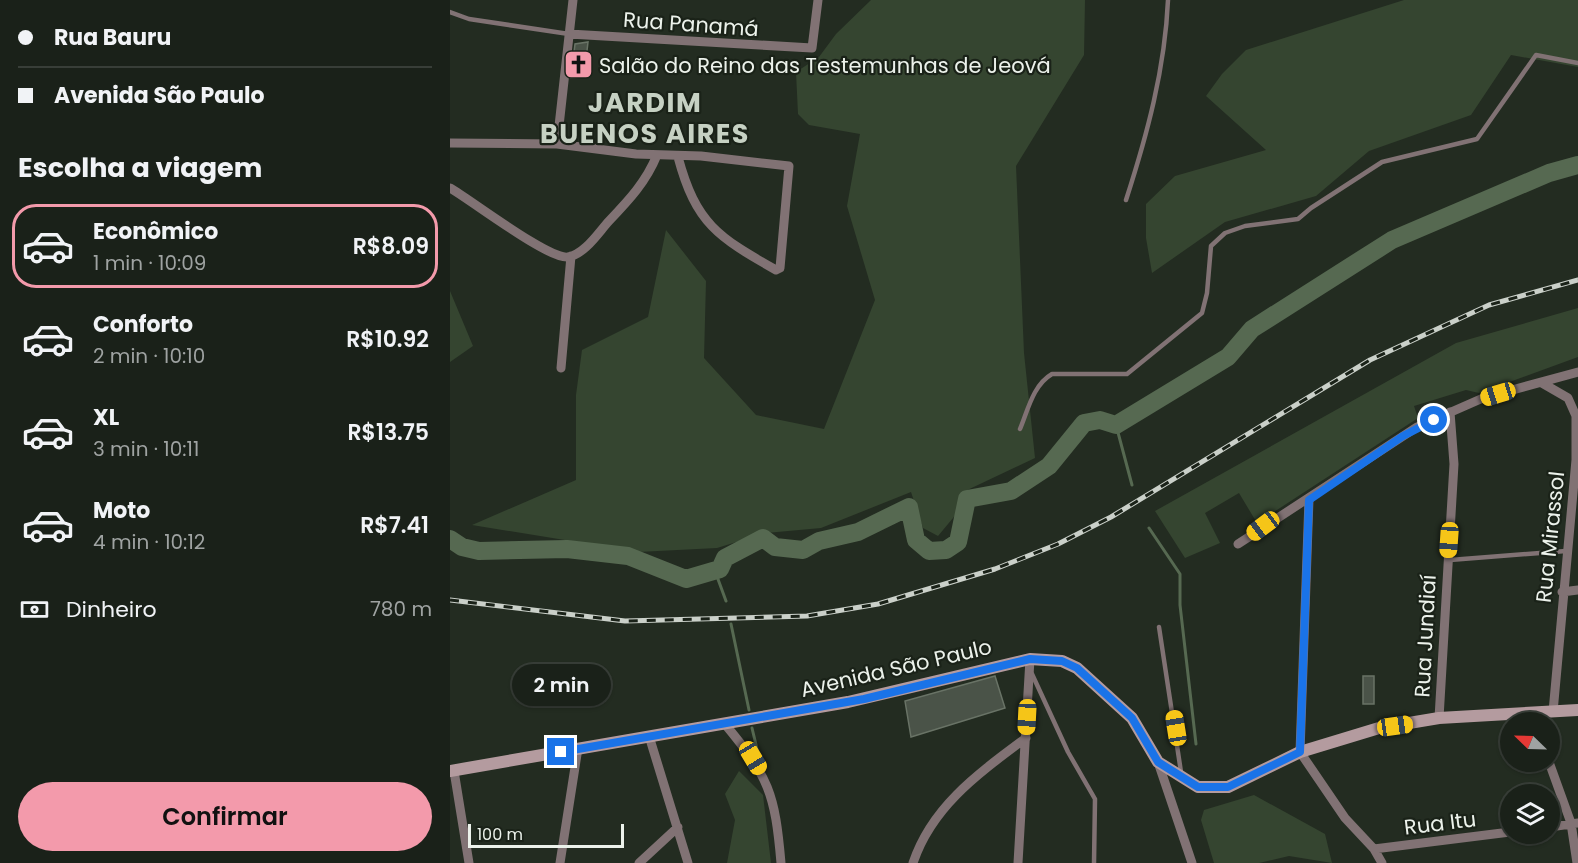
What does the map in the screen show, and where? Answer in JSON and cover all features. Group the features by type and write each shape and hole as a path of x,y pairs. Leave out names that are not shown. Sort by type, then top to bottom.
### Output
{"main road":[{"name":"Avenida São Paulo","path":"452,771 880,696 1009,662 1030,665 1062,661 1077,668 1132,718 1158,762 1198,787 1228,787 1300,752 1379,728 1439,718 1500,719"},
{"name":"Avenida São Paulo","path":"1553,712 1578,710"}],"street":[{"path":"557,144 573,0"},
{"name":"Rua Panamá","path":"569,34 778,48 812,48 818,0"},
{"path":"450,143 557,144 789,166 780,268 776,270 723,238 705,220 693,202 678,157"},
{"path":"450,188 554,254 571,256 579,253 632,197 651,172 657,155"},
{"path":"561,368 571,256"},
{"path":"1238,544 1287,510 1309,500 1417,427 1483,398 1578,372"},
{"name":"Rua Mirassol","path":"1542,382 1561,392 1573,406 1577,436 1576,482 1566,551 1553,712"},
{"name":"Rua Jundiaí","path":"1439,718 1454,464 1450,412"},
{"path":"1309,500 1300,752 1345,818 1374,849 1382,863"},
{"path":"1563,592 1578,590"},
{"path":"1018,863 1030,665"},
{"path":"724,723 753,758 767,783 777,815 781,863"},
{"path":"649,735 688,863"},
{"path":"913,863 928,827 945,805 993,762 1026,738"},
{"path":"560,863 578,748"},
{"path":"1158,762 1192,863"},
{"path":"452,771 469,863"},
{"path":"1554,772 1575,823 1577,863"},
{"path":"1560,825 1575,823"},
{"path":"639,863 678,826"},
{"name":"Rua Itu","path":"1374,849 1500,833"}],"lane":[{"path":"1126,200 1142,152 1156,92 1166,38 1168,0"},
{"name":"Rua Panamá","path":"450,12 469,20 569,34"},
{"path":"1020,429 1043,379 1052,374 1126,374 1202,313 1208,293 1211,246 1225,233 1245,226 1298,219 1311,208 1382,162 1477,139 1536,55 1578,63"},
{"path":"1448,560 1566,551"},
{"path":"1159,627 1181,778"},
{"path":"1030,665 1076,768 1092,791 1096,806 1094,863"}],"green space":[{"path":"871,0 1085,0 1084,55 1016,166 1024,353 1035,458 961,493 958,512 938,536 923,528 911,492 821,528 766,533 717,548 638,552 472,525 576,480 576,395 582,350 648,317 666,230 706,281 704,358 756,415 824,429 875,300 847,206 860,134 809,125 798,114 796,72 819,57 836,34"},
{"path":"1404,0 1578,0 1578,67 1511,55 1471,115 1369,151 1316,196 1225,222 1152,273 1146,238 1146,204 1175,176 1266,150 1206,96 1222,74 1246,50"},
{"path":"450,291 473,346 450,362"},
{"path":"1578,308 1578,357 1479,393 1466,390 1414,406 1418,418 1257,523 1239,493 1205,513 1220,543 1185,558 1155,511 1456,343"},
{"path":"739,771 763,795 771,863 727,863 735,820 725,794"},
{"path":"1254,795 1325,834 1332,863 1289,856 1259,863 1214,863 1201,820 1204,810"}],"building":[{"name":"Salão do Reino das Testemunhas de Jeová","path":"588,42 584,77 571,78 575,44"},
{"path":"995,676 1005,708 911,737 905,701"},
{"path":"1363,676 1374,676 1374,704 1363,704"}],"waterway":[{"path":"450,539 462,547 479,551 567,549 628,556 686,579 720,569 725,558 763,538 775,547 803,550 819,541 858,532 909,507 916,540 929,551 946,550 958,542 967,499 1011,491 1049,466 1084,423 1100,420 1116,425 1228,357 1252,329 1392,240 1549,173 1578,165"},
{"path":"1116,425 1132,485"},
{"path":"1149,528 1180,574 1180,605 1196,744"},
{"path":"715,571 726,601"},
{"path":"731,624 749,710"},
{"path":"752,728 757,749"}],"railway":[{"path":"450,600 625,621 807,616 878,604 995,569 1058,544 1111,517 1370,360 1489,305 1578,280"}],"place":[{"name":"Salão do Reino das Testemunhas de Jeová","path":"578,65"}],"district":[{"name":"JARDIM BUENOS AIRES","path":"645,118"}],"route":[{"path":"561,752 880,696 1009,662 1049,659 1062,661 1077,668 1132,718 1158,762 1198,787 1216,789 1228,787 1300,752 1304,694 1309,500 1417,427 1434,420"}]}
